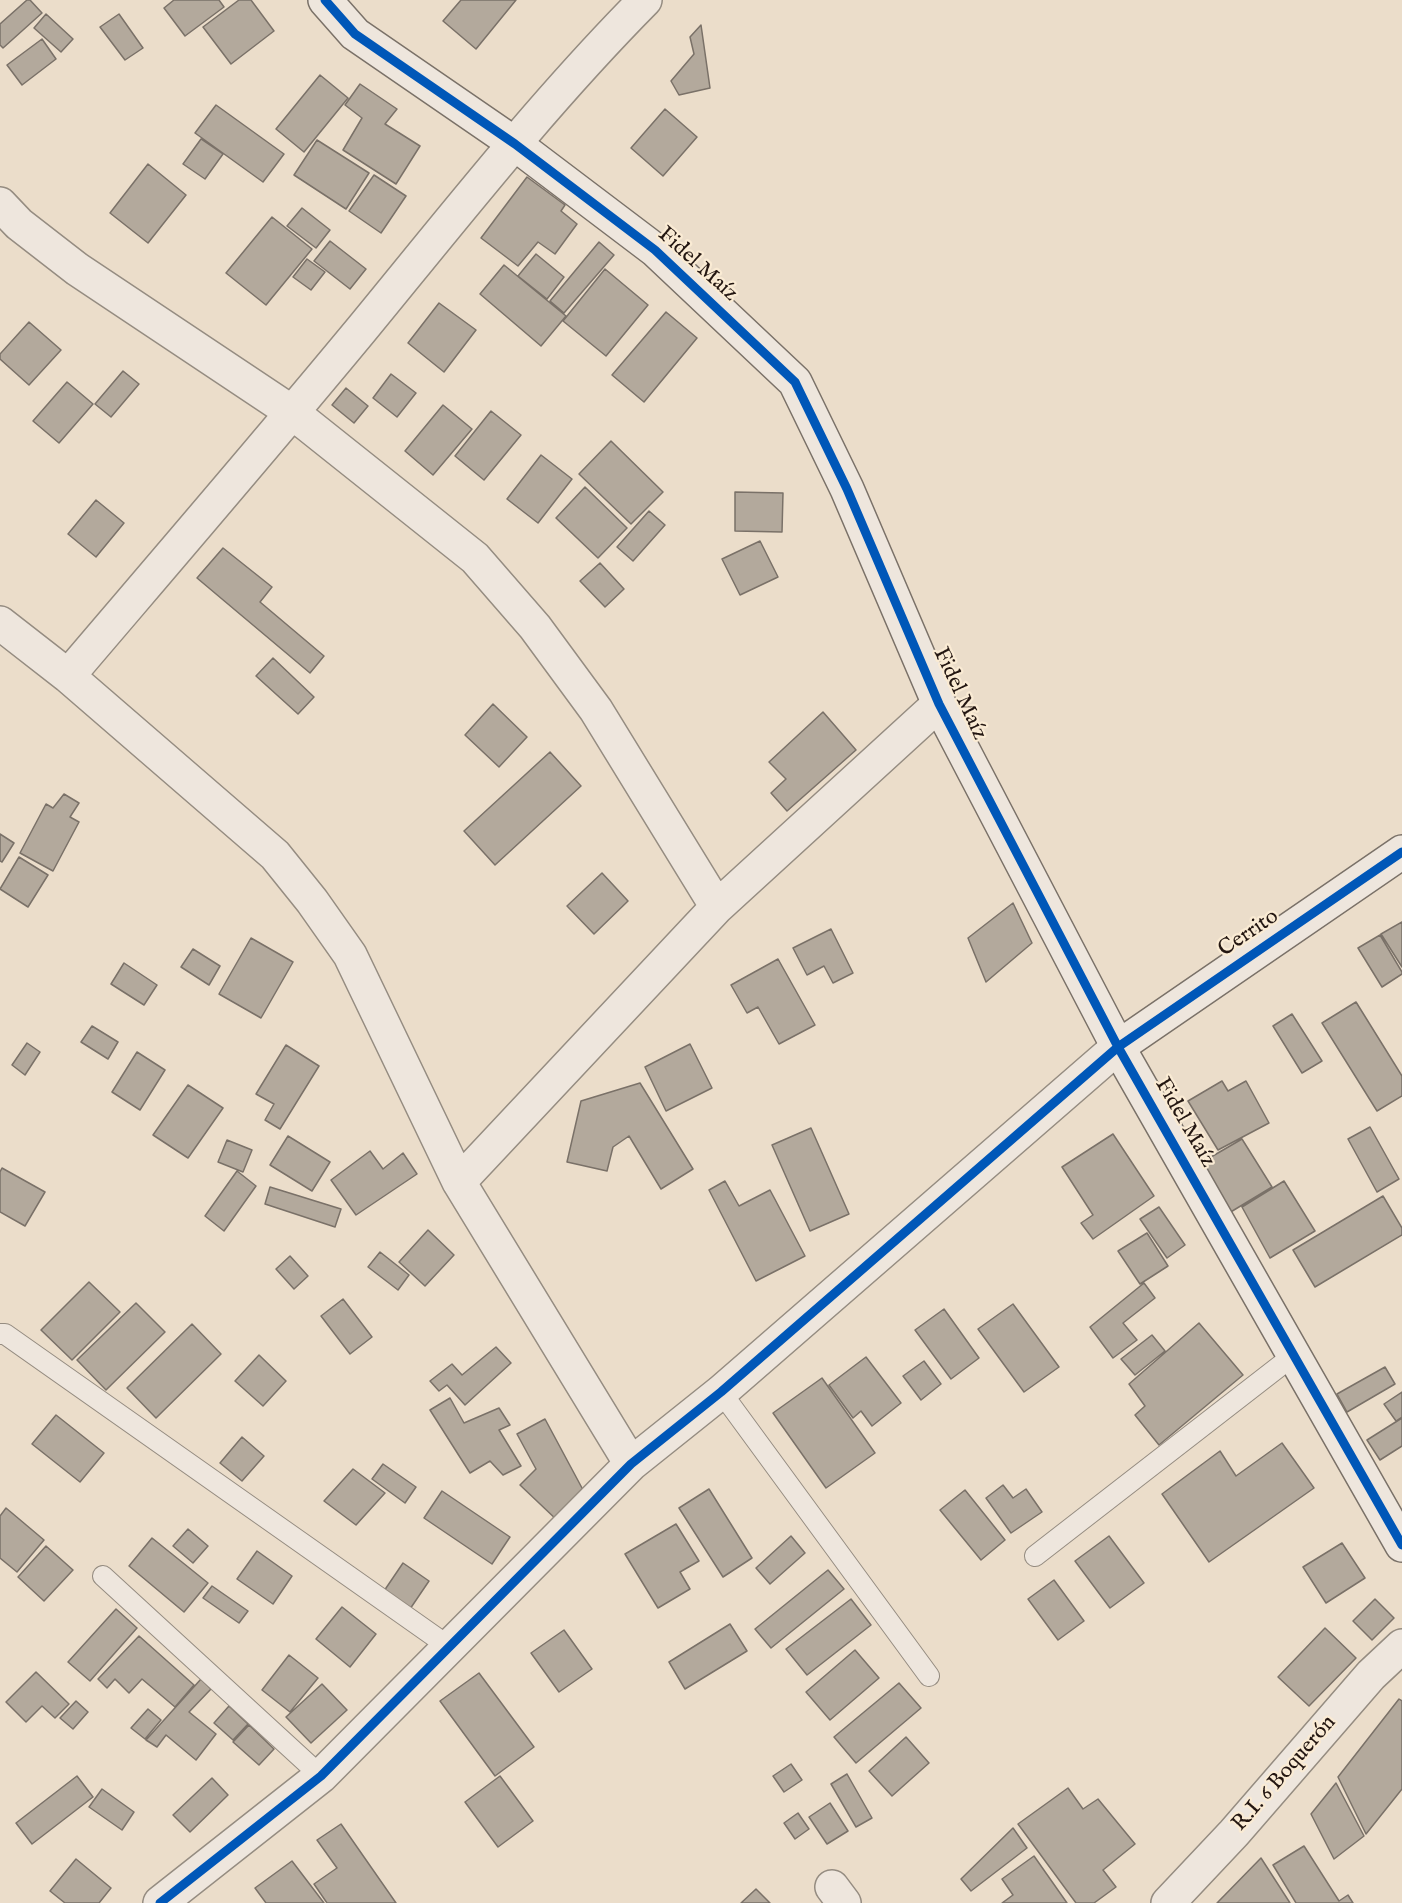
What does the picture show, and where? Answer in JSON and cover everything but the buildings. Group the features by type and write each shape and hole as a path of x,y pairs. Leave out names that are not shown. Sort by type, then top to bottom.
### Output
{"street":[{"name":"Fidel Maíz","path":"325,0 355,34 515,144 655,250 795,382 847,489 939,704 1118,1047 1402,1545"},
{"path":"68,676 293,413 515,144 610,36 645,0"},
{"path":"0,204 19,224 77,269 293,413 475,558 535,627 596,710 717,907"},
{"path":"0,623 68,676 275,855 312,901 350,955 459,1182 631,1464"},
{"path":"459,1182 717,907 939,704"},
{"name":"Cerrito","path":"160,1903 321,1776 631,1464 721,1392 1118,1047 1402,852"},
{"name":"R.I. 6 Boquerón","path":"1168,1903 1234,1833 1371,1675 1402,1646"}],"lane":[{"path":"0,1334 5,1334 448,1646"},
{"path":"1035,1556 1294,1356"},
{"path":"721,1392 929,1676"},
{"path":"103,1576 321,1776"}],"cycle path":[{"path":"325,0 355,34 515,144 655,250 795,382 847,489 939,704 1118,1047 1402,1545"},
{"path":"160,1903 321,1776 631,1464 721,1392 1118,1047 1402,852"}]}
